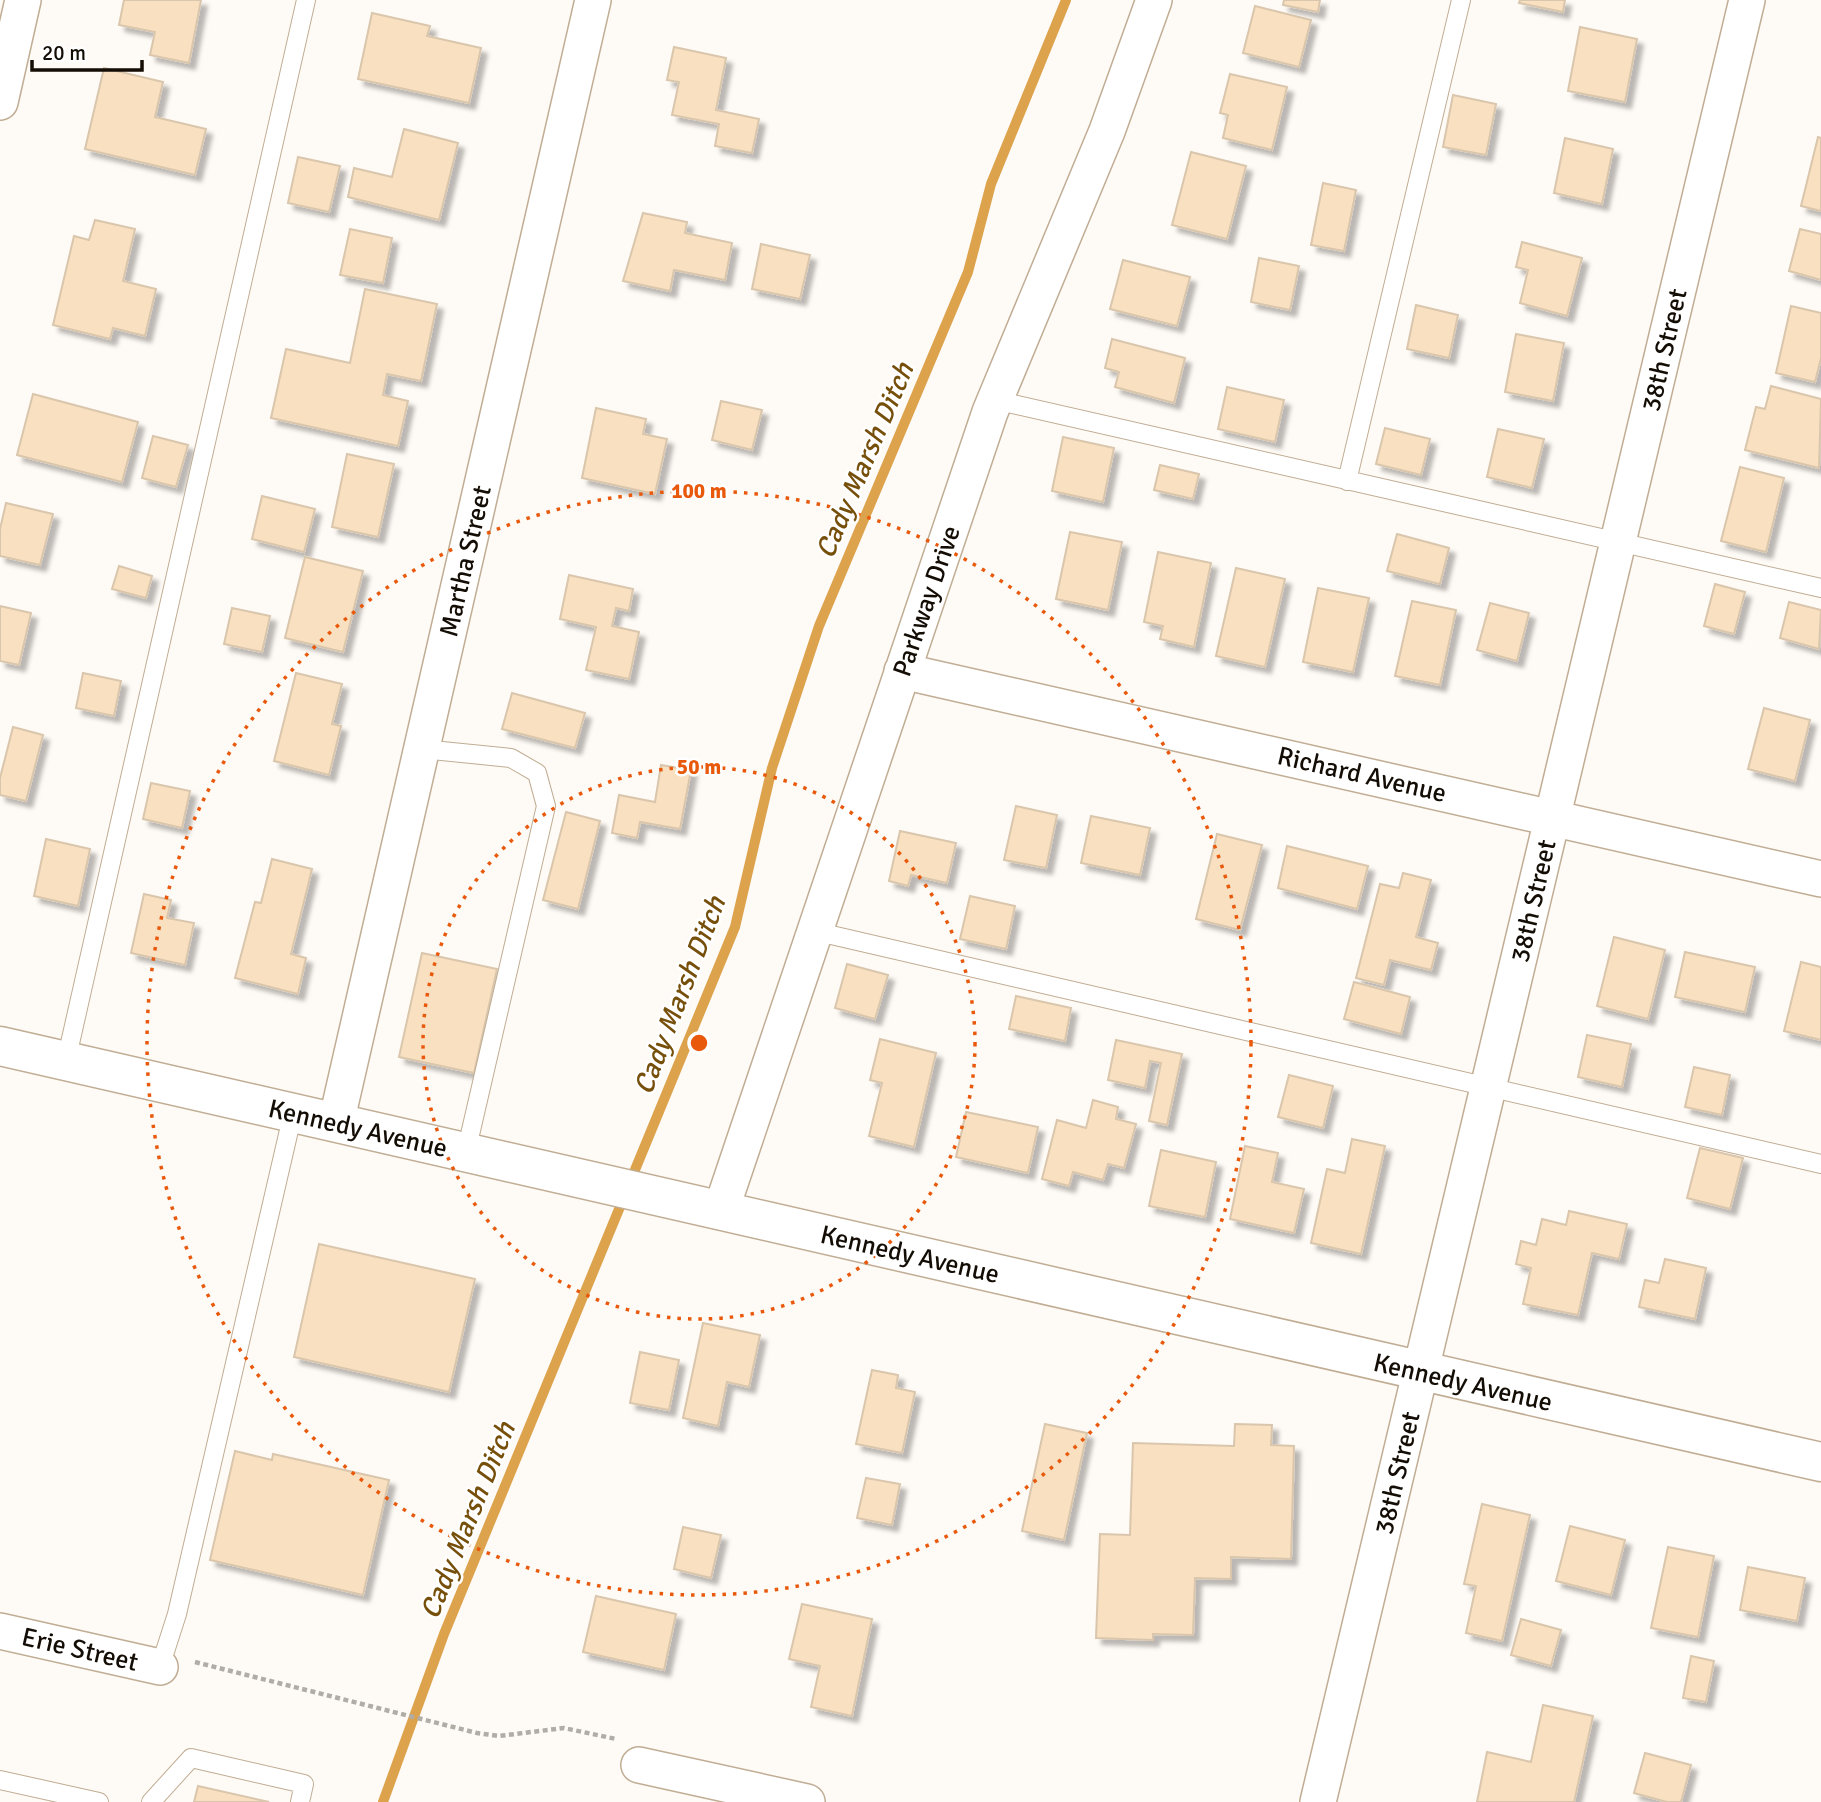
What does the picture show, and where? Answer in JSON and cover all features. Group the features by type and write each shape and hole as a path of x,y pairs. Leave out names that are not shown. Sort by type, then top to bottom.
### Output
{"street":[{"path":"0,102 23,0"},
{"name":"Martha Street","path":"337,1123 593,0"},
{"name":"Parkway Drive","path":"721,1210 995,400 1107,131 1154,0"},
{"name":"38th Street","path":"1318,1802 1747,0"},
{"name":"Richard Avenue","path":"902,671 1821,879"},
{"name":"Kennedy Avenue","path":"0,1046 1421,1373 1821,1462"},
{"name":"Erie Street","path":"0,1631 174,1669"},
{"path":"639,1765 805,1802"}],"lane":[{"path":"66,1061 306,0"},
{"path":"1347,481 1461,0"},
{"path":"995,400 1821,589"},
{"path":"422,749 511,758 537,773 546,806 466,1152"},
{"path":"814,931 1821,1164"},
{"path":"174,1669 177,1614 293,1113"},
{"path":"151,1802 191,1758 304,1784 300,1802"},
{"path":"0,1780 40,1796 99,1802"}],"path":[{"path":"174,1669 192,1662 477,1733 499,1736 564,1728 622,1740 639,1765"}],"building":[{"path":"124,0 201,0 189,63 150,55 155,32 119,25"},
{"path":"1284,0 1320,0 1318,12 1283,5"},
{"path":"1520,0 1565,0 1563,12 1519,3"},
{"path":"1255,6 1311,20 1299,67 1243,53"},
{"path":"372,13 430,26 427,36 481,48 469,103 358,79"},
{"path":"1580,27 1637,39 1625,102 1568,91"},
{"path":"674,47 726,58 716,110 759,119 752,153 715,146 719,124 672,115 679,82 667,80"},
{"path":"104,68 163,82 155,117 206,129 195,175 85,149"},
{"path":"1230,74 1287,87 1272,150 1223,138 1228,115 1220,113"},
{"path":"1453,95 1496,104 1486,155 1443,147"},
{"path":"404,129 458,143 439,220 348,197 354,168 392,177"},
{"path":"1818,137 1821,138 1821,211 1801,206"},
{"path":"1565,138 1613,149 1602,204 1554,193"},
{"path":"1191,152 1246,166 1227,239 1172,225"},
{"path":"298,157 340,166 329,212 288,203"},
{"path":"1323,183 1356,190 1344,251 1311,245"},
{"path":"643,213 687,222 685,233 732,243 725,280 674,270 670,291 623,281"},
{"path":"95,220 135,229 123,281 156,289 145,336 113,328 110,339 53,325 74,236 89,240"},
{"path":"350,229 392,238 383,283 340,275"},
{"path":"1800,229 1821,234 1821,280 1789,271"},
{"path":"1522,242 1582,258 1567,316 1520,303 1528,270 1516,267"},
{"path":"761,244 810,255 800,299 752,289"},
{"path":"1259,258 1299,266 1290,310 1251,302"},
{"path":"1123,260 1190,277 1177,326 1110,309"},
{"path":"365,289 437,304 421,381 387,374 383,395 408,401 398,446 271,418 286,349 350,363"},
{"path":"1416,305 1458,315 1449,358 1407,349"},
{"path":"1791,306 1821,313 1821,358 1815,382 1776,373"},
{"path":"1516,334 1564,343 1553,401 1505,392"},
{"path":"1112,339 1185,358 1174,403 1115,387 1119,372 1105,368"},
{"path":"1771,386 1821,399 1819,468 1745,450 1756,407 1765,409"},
{"path":"1227,387 1284,400 1275,442 1218,429"},
{"path":"33,394 138,422 122,482 17,455"},
{"path":"721,401 762,410 752,450 712,440"},
{"path":"596,408 646,419 643,434 667,439 655,494 582,478"},
{"path":"1385,428 1430,439 1421,475 1376,464"},
{"path":"1498,429 1544,439 1532,488 1487,477"},
{"path":"153,436 188,445 176,487 142,478"},
{"path":"1063,437 1114,448 1103,502 1052,491"},
{"path":"347,454 394,464 378,537 332,527"},
{"path":"1160,465 1199,474 1193,499 1154,490"},
{"path":"1740,467 1784,478 1766,552 1721,541"},
{"path":"262,496 315,509 304,552 252,539"},
{"path":"6,503 53,514 40,565 0,556 0,529"},
{"path":"1070,532 1122,542 1108,610 1056,599"},
{"path":"1397,534 1449,548 1440,584 1387,571"},
{"path":"1158,552 1211,563 1194,647 1160,639 1163,626 1144,622"},
{"path":"305,557 363,571 343,652 285,638"},
{"path":"119,566 152,576 146,598 112,589"},
{"path":"1236,568 1285,579 1265,667 1216,656"},
{"path":"569,575 633,589 629,611 616,608 612,626 639,632 629,679 586,670 596,627 560,619"},
{"path":"1715,584 1745,592 1734,634 1704,626"},
{"path":"1318,588 1369,598 1353,672 1303,662"},
{"path":"1412,601 1456,610 1440,685 1395,676"},
{"path":"1789,602 1821,610 1819,649 1780,638"},
{"path":"1490,603 1529,613 1517,661 1477,650"},
{"path":"0,606 31,613 19,665 0,661"},
{"path":"232,608 270,616 262,652 224,644"},
{"path":"83,673 121,681 114,716 76,708"},
{"path":"296,673 342,684 332,724 341,726 329,775 274,761"},
{"path":"512,693 585,713 575,748 502,729"},
{"path":"1764,708 1810,720 1795,781 1748,769"},
{"path":"13,727 43,735 26,801 0,795 0,778"},
{"path":"661,765 691,770 680,829 640,822 637,838 612,833 619,795 655,802"},
{"path":"151,783 190,791 182,828 143,819"},
{"path":"1016,806 1057,815 1046,868 1004,860"},
{"path":"566,812 600,821 578,909 543,900"},
{"path":"1091,816 1150,828 1140,875 1081,863"},
{"path":"900,831 956,843 947,883 911,875 908,886 889,881"},
{"path":"1217,834 1262,845 1240,930 1196,919"},
{"path":"46,839 90,849 78,906 34,896"},
{"path":"1287,846 1368,866 1357,909 1278,888"},
{"path":"272,859 312,869 291,954 306,958 298,994 235,978 255,902 261,903"},
{"path":"1403,873 1431,880 1416,937 1438,943 1431,970 1390,960 1384,985 1356,978 1380,884 1399,888"},
{"path":"144,894 171,900 167,918 194,923 185,965 131,953"},
{"path":"970,896 1015,906 1006,949 960,939"},
{"path":"1614,937 1665,950 1648,1019 1597,1006"},
{"path":"1685,952 1755,967 1745,1012 1675,997"},
{"path":"422,953 497,969 474,1073 399,1057"},
{"path":"1801,962 1821,967 1821,1040 1784,1031"},
{"path":"847,964 888,975 875,1019 835,1008"},
{"path":"1354,982 1410,997 1401,1034 1344,1019"},
{"path":"1016,996 1071,1008 1065,1041 1009,1029"},
{"path":"1587,1035 1631,1044 1622,1087 1578,1077"},
{"path":"880,1039 936,1053 914,1147 869,1136 882,1083 870,1080"},
{"path":"1116,1040 1182,1054 1167,1125 1149,1121 1161,1063 1150,1061 1145,1088 1108,1080"},
{"path":"1694,1067 1730,1075 1722,1115 1685,1107"},
{"path":"1289,1075 1333,1086 1323,1128 1278,1117"},
{"path":"1093,1100 1118,1107 1116,1119 1136,1124 1124,1168 1108,1164 1103,1180 1073,1172 1069,1186 1042,1179 1057,1120 1086,1128"},
{"path":"966,1112 1038,1127 1028,1173 956,1157"},
{"path":"1352,1139 1385,1146 1361,1254 1311,1243 1327,1169 1345,1173"},
{"path":"1245,1146 1278,1153 1272,1182 1304,1189 1294,1233 1230,1219"},
{"path":"1700,1148 1743,1158 1730,1209 1687,1198"},
{"path":"1161,1150 1216,1162 1205,1217 1149,1206"},
{"path":"1569,1211 1627,1224 1619,1259 1592,1253 1578,1315 1523,1304 1531,1268 1516,1264 1521,1241 1536,1245 1542,1219 1566,1225"},
{"path":"319,1244 475,1279 449,1392 294,1357"},
{"path":"1665,1259 1706,1268 1695,1319 1639,1307 1645,1280 1659,1283"},
{"path":"703,1323 760,1335 749,1387 727,1382 718,1426 683,1418"},
{"path":"640,1352 679,1360 669,1410 630,1403"},
{"path":"872,1370 898,1375 896,1388 915,1392 902,1453 856,1444"},
{"path":"1045,1424 1087,1433 1064,1540 1022,1531"},
{"path":"1235,1424 1272,1425 1271,1445 1294,1446 1291,1559 1231,1557 1231,1579 1195,1578 1193,1635 1153,1634 1153,1640 1096,1638 1100,1534 1130,1535 1133,1443 1234,1446"},
{"path":"235,1451 272,1460 273,1454 389,1480 363,1595 210,1560"},
{"path":"866,1478 900,1484 892,1525 857,1518"},
{"path":"1482,1504 1530,1515 1502,1641 1466,1633 1476,1586 1464,1584"},
{"path":"1570,1526 1625,1540 1611,1595 1556,1581"},
{"path":"683,1527 721,1535 711,1578 674,1569"},
{"path":"1668,1547 1714,1556 1698,1637 1651,1628"},
{"path":"1748,1567 1805,1578 1797,1621 1740,1610"},
{"path":"596,1596 676,1614 664,1670 583,1652"},
{"path":"802,1604 872,1619 852,1716 811,1707 820,1666 789,1659"},
{"path":"1521,1619 1561,1630 1551,1666 1511,1655"},
{"path":"1691,1656 1714,1661 1706,1702 1683,1698"},
{"path":"1543,1705 1593,1716 1574,1802 1477,1802 1487,1752 1531,1762"},
{"path":"1645,1753 1691,1765 1681,1802 1667,1802 1634,1793"},
{"path":"198,1786 269,1802 194,1802"}],"waterway":[{"name":"Cady Marsh Ditch","path":"630,1182 735,927 772,768 819,626 968,272 991,184 1066,0"},
{"name":"Cady Marsh Ditch","path":"383,1802 444,1634 624,1197"}]}
